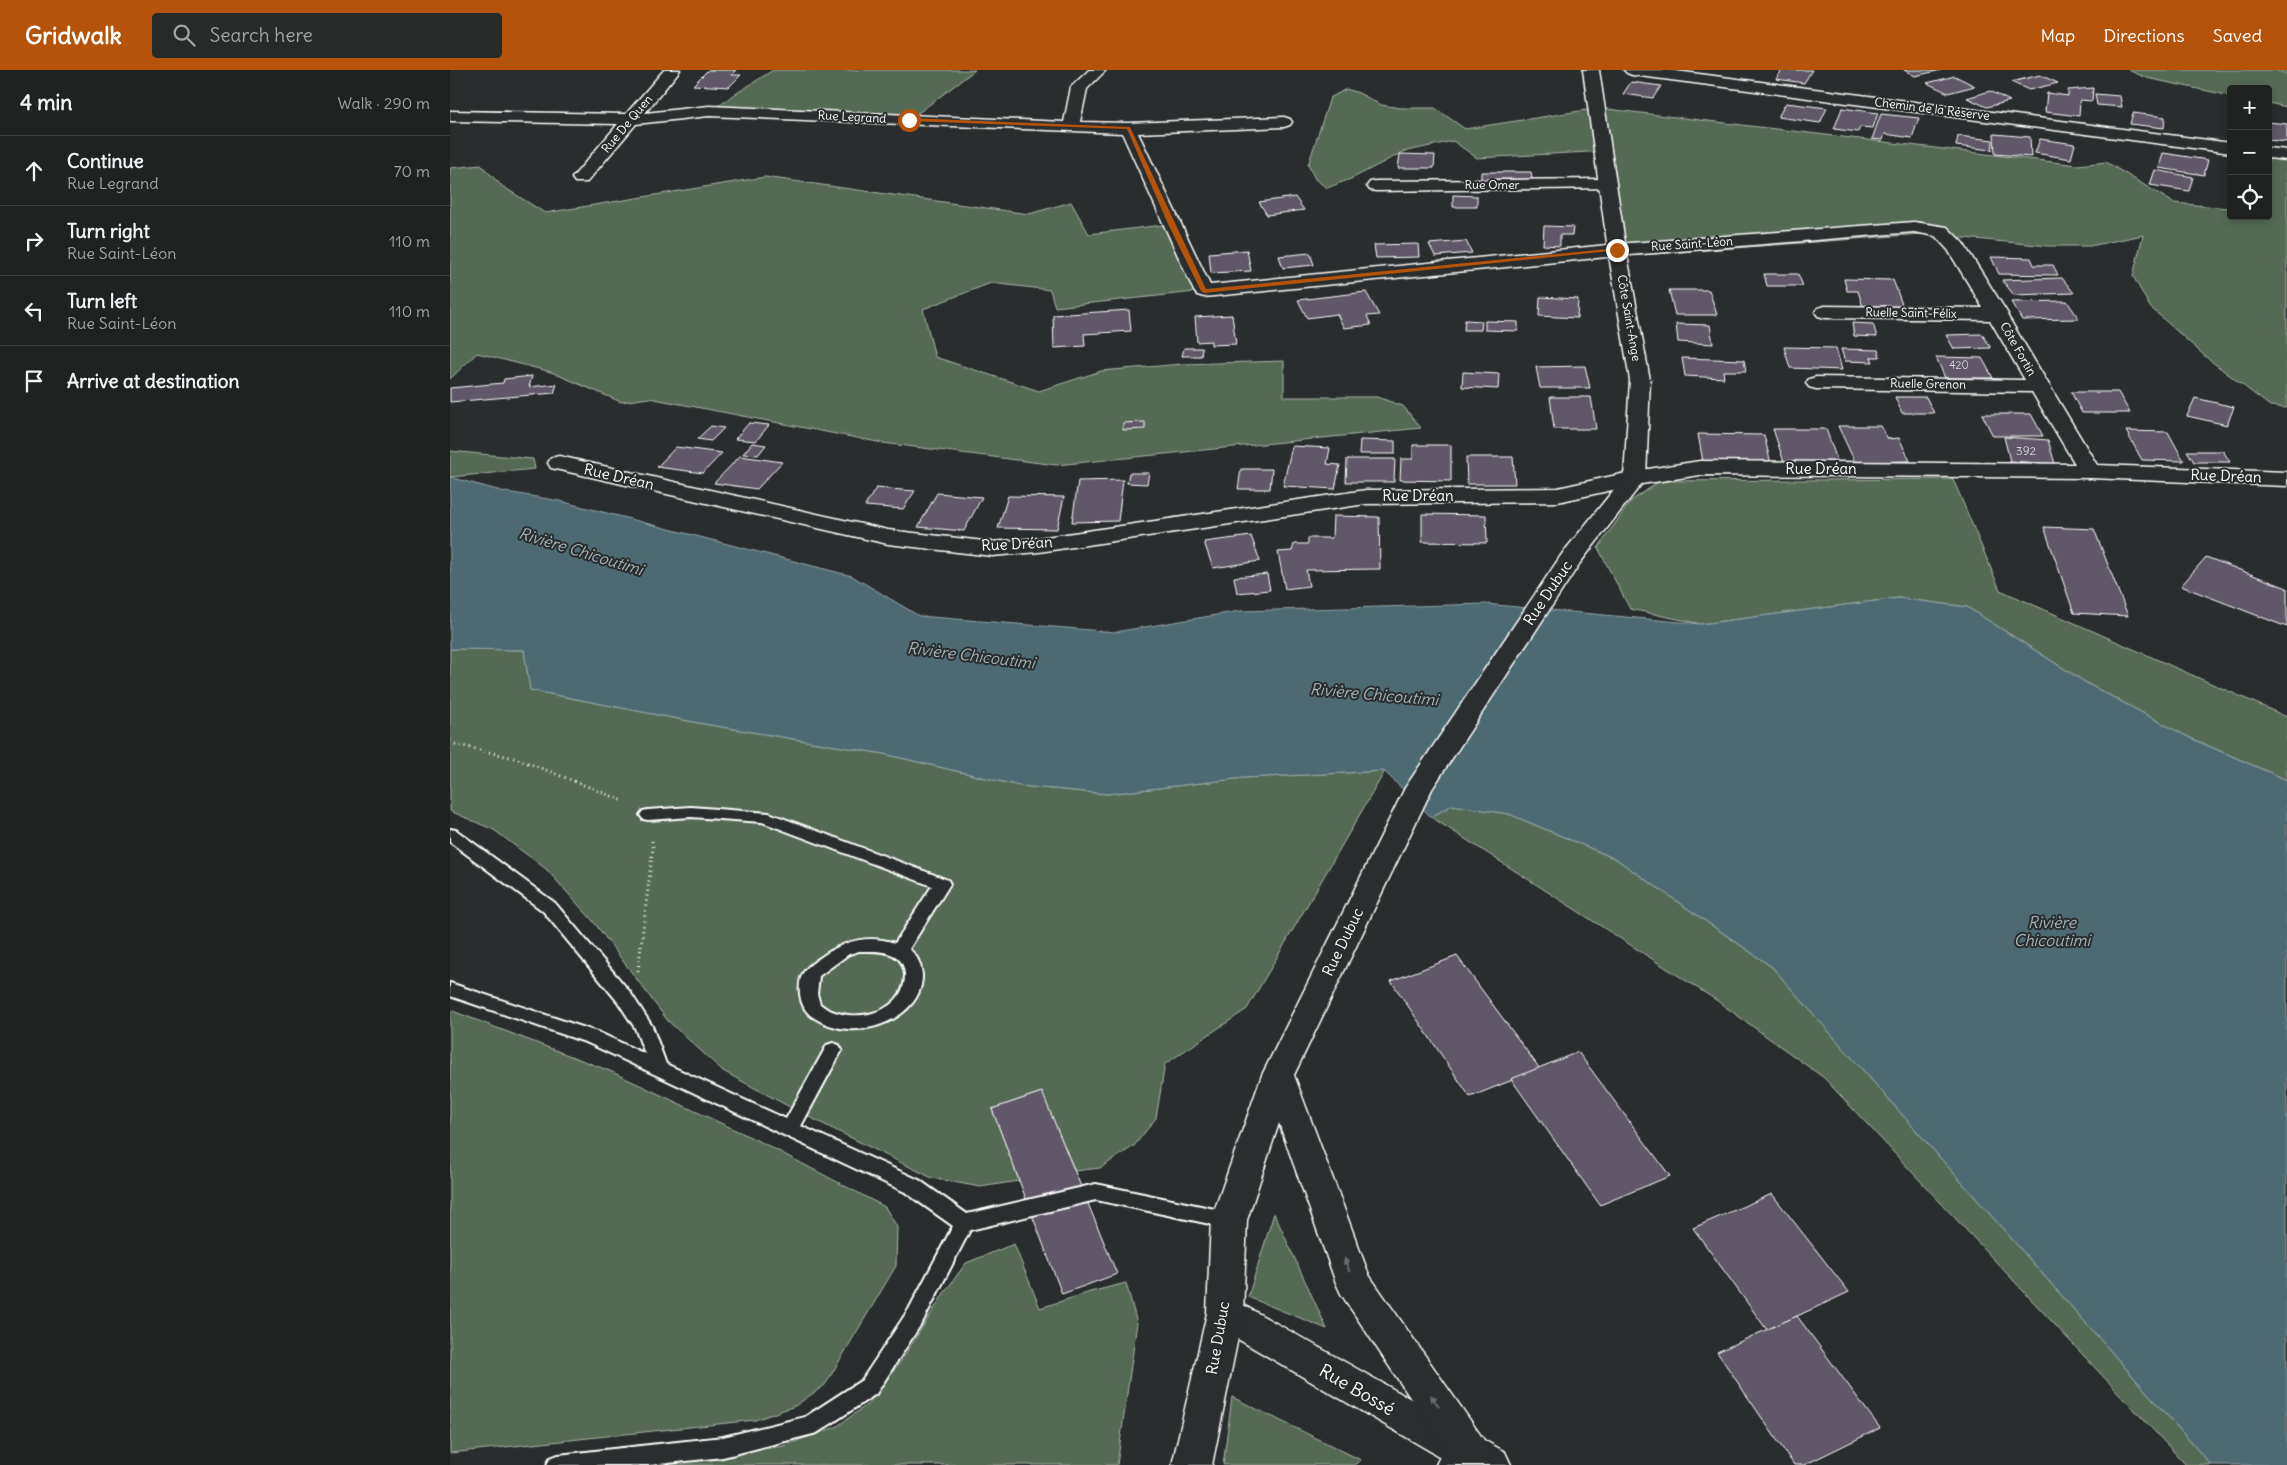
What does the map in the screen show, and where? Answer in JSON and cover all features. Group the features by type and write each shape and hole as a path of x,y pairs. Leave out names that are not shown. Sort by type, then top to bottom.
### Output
{"street":[{"name":"Rue De Quen","path":"581,178 632,120 672,70"},
{"path":"1070,127 1078,87 1098,70"},
{"name":"Côte Saint-Ange","path":"1591,70 1617,250 1640,380 1635,478"},
{"name":"Chemin de la Réserve","path":"1632,70 2227,147"},
{"name":"Rue Legrand","path":"450,116 632,120 709,111 1128,128 1284,122"},
{"name":"Rue Saint-Léon","path":"1128,128 1171,224 1204,291 1617,250 1914,227 1941,231"},
{"path":"2272,153 2287,155"},
{"name":"Rue Omer","path":"1376,186 1608,184"},
{"name":"Côte Fortin","path":"1941,231 1956,247 1998,314 2090,471"},
{"name":"Ruelle Saint-Félix","path":"1825,312 1998,314"},
{"name":"Ruelle Grenon","path":"1816,383 2039,386"},
{"name":"Rue Dréan","path":"559,463 888,537 992,549 1039,545 1366,496 1558,495 1635,478 1700,468 2090,471 2287,479"},
{"name":"Rue Dubuc","path":"1192,1465 1225,1313 1229,1220 1278,1075 1419,788 1570,559 1635,478"},
{"path":"1278,1075 1354,1283 1473,1462"},
{"name":"Rue Bossé","path":"1225,1313 1473,1462"}],"lane":[{"path":"648,815 691,812 764,817 942,884 899,950"},
{"path":"450,834 549,907 633,1011 642,1026 659,1068"},
{"path":"859,944 889,946 899,950 912,962 916,978 910,995 894,1011 872,1021 848,1024 827,1018 812,1007 808,991 810,972 826,960 843,950 859,944"},
{"path":"450,989 594,1038 791,1128 912,1186 964,1223 1096,1192 1229,1220"},
{"path":"791,1128 833,1050"},
{"path":"558,1465 722,1447 810,1426 869,1387 916,1314 964,1223"}],"path":[{"path":"2276,70 2287,74"},
{"path":"450,743 518,760 635,805 648,815 653,847 633,1011"}],"green space":[{"path":"773,70 975,70 909,120 709,111"},
{"path":"2128,70 2287,70 2287,107 2272,104 2272,85 2227,85 2227,95 2147,78"},
{"path":"1346,89 1359,93 1381,105 1401,108 1435,108 1465,129 1599,108 2078,165 2106,162 2174,203 2227,208 2227,220 2272,220 2272,153 2287,155 2287,408 2270,406 2207,358 2150,307 2133,276 2143,235 2090,246 2048,246 1922,234 1628,256 1607,151 1477,158 1453,141 1403,152 1353,178 1327,188 1315,179 1308,165 1330,98"},
{"path":"481,165 502,186 545,213 765,177 1029,214 1071,202 1089,234 1171,224 1204,291 1055,307 1050,290 991,283 923,309 935,357 1039,391 1101,371 1182,364 1284,361 1284,397 1377,397 1403,406 1421,428 1056,465 883,443 649,398 621,402 551,372 477,353 450,379 450,168"},
{"path":"450,451 533,459 535,469 450,477"},
{"path":"1953,479 2000,590 2287,717 2287,780 2190,738 2088,684 1967,607 1898,598 1701,624 1630,609 1598,548 1631,501 1660,481"},
{"path":"450,649 524,650 530,690 704,724 884,754 1020,786 1107,794 1244,778 1385,771 1247,1009 1165,1064 1156,1118 1134,1146 1100,1168 1075,1171 1041,1092 992,1109 1019,1181 980,1187 932,1178 801,1113 723,1071 668,1021 593,921 546,869 494,830 450,811"},
{"path":"1452,805 1509,814 1616,859 1772,967 2211,1465 2186,1465 1824,1078 1716,1000 1431,817"},
{"path":"450,1010 610,1071 763,1143 885,1207 897,1227 896,1266 825,1385 795,1406 755,1420 450,1453"},
{"path":"1274,1213 1327,1329 1248,1297"},
{"path":"1014,1244 1040,1308 1126,1283 1137,1323 1117,1465 658,1465 783,1446 836,1427 868,1404 901,1361 944,1293 966,1263"},
{"path":"1232,1397 1361,1460 1354,1465 1223,1465"}],"water":[{"name":"Rivière Chicoutimi","path":"450,477 501,491 560,501 852,576 919,616 1115,632 1240,611 1485,604 1701,624 1898,598 1967,607 2088,684 2190,738 2287,780 2287,1465 2211,1465 1772,967 1616,859 1509,814 1452,805 1431,817 1384,771 1244,778 1107,794 1020,786 884,754 704,724 530,690 524,650 450,649"}],"building":[{"path":"708,70 736,70 731,75 741,75 729,87 693,85"},
{"path":"1782,70 1812,70 1804,83 1776,79"},
{"path":"1904,70 1941,70 1915,76"},
{"path":"2040,75 2058,83 2029,90 2011,82"},
{"path":"1955,76 1975,86 1948,93 1927,83"},
{"path":"1631,82 1661,86 1653,98 1623,94"},
{"path":"2093,88 2092,101 2080,100 2079,116 2045,112 2047,93 2068,96 2068,90"},
{"path":"1990,91 2010,101 1987,107 1967,98"},
{"path":"2095,94 2120,96 2122,107 2097,105"},
{"path":"1786,103 1827,108 1820,123 1778,117"},
{"path":"1842,108 1878,113 1873,128 1860,127 1858,132 1834,129"},
{"path":"2133,113 2165,117 2164,128 2130,124"},
{"path":"1881,114 1919,118 1912,138 1885,134 1883,140 1872,139"},
{"path":"2272,122 2287,124 2287,142 2272,140"},
{"path":"1994,134 2030,137 2031,157 1995,154"},
{"path":"1958,136 1993,140 1992,150 1956,146"},
{"path":"2040,139 2075,144 2071,159 2035,153"},
{"path":"2163,153 2208,160 2204,175 2159,168"},
{"path":"1400,154 1435,155 1434,168 1398,168"},
{"path":"2155,170 2193,177 2189,191 2150,185"},
{"path":"1481,172 1531,172 1533,184 1481,184"},
{"path":"1453,195 1477,196 1477,207 1453,207"},
{"path":"1295,197 1304,210 1267,215 1259,202"},
{"path":"1544,226 1573,227 1572,235 1560,235 1560,246 1543,245"},
{"path":"1466,241 1472,253 1435,256 1429,244"},
{"path":"1418,244 1419,257 1376,258 1374,245"},
{"path":"1247,250 1251,271 1211,273 1209,253"},
{"path":"1310,253 1314,265 1283,268 1279,256"},
{"path":"1991,257 2031,258 2034,265 2053,265 2058,275 1999,274"},
{"path":"1764,274 1798,274 1803,286 1767,286"},
{"path":"2062,278 2074,293 2014,295 2002,280"},
{"path":"1844,279 1893,280 1903,307 1863,307 1858,291 1847,291"},
{"path":"1669,290 1709,290 1717,315 1675,315"},
{"path":"1366,292 1379,315 1367,316 1371,325 1344,328 1337,314 1307,318 1298,300"},
{"path":"1540,297 1578,299 1577,318 1539,316"},
{"path":"2067,301 2079,319 2022,320 2011,302"},
{"path":"1129,310 1131,331 1084,334 1085,346 1054,348 1053,315"},
{"path":"1232,315 1236,344 1211,345 1211,341 1197,342 1195,317"},
{"path":"1465,320 1482,321 1481,330 1464,330"},
{"path":"1485,321 1518,322 1518,331 1485,330"},
{"path":"1852,323 1873,324 1877,337 1854,336"},
{"path":"1676,324 1710,325 1713,344 1678,342"},
{"path":"1982,334 1991,348 1954,349 1946,335"},
{"path":"1784,347 1836,348 1842,370 1790,368"},
{"path":"1184,348 1202,348 1201,356 1182,356"},
{"path":"1841,349 1878,350 1880,357 1871,357 1873,362 1845,361"},
{"path":"1936,357 1982,358 1993,378 1945,378"},
{"path":"1682,358 1744,360 1746,371 1723,371 1724,378 1685,376"},
{"path":"1585,366 1590,388 1540,388 1536,367"},
{"path":"1463,372 1499,374 1498,389 1462,387"},
{"path":"532,376 529,387 557,384 554,393 450,402 450,388 503,383 504,379"},
{"path":"2071,392 2118,392 2130,413 2082,413"},
{"path":"1550,397 1591,397 1596,429 1554,429"},
{"path":"1895,397 1926,397 1934,413 1902,413"},
{"path":"2195,398 2234,407 2227,425 2187,416"},
{"path":"1982,414 2031,414 2043,436 1993,436"},
{"path":"1145,422 1145,429 1123,430 1123,423"},
{"path":"749,423 769,425 756,441 735,439"},
{"path":"711,426 724,428 711,441 697,439"},
{"path":"1838,426 1881,426 1888,439 1899,438 1910,461 1855,462"},
{"path":"1773,429 1826,429 1838,463 1784,462"},
{"path":"2126,431 2168,432 2184,461 2142,460"},
{"path":"1698,434 1764,435 1771,464 1703,462"},
{"path":"2004,437 2048,440 2055,464 2010,461"},
{"path":"1360,440 1395,441 1395,454 1359,454"},
{"path":"752,443 766,445 758,455 743,454"},
{"path":"1413,445 1451,445 1451,481 1400,480 1401,459 1413,459"},
{"path":"1292,446 1330,448 1327,464 1340,465 1335,489 1283,486"},
{"path":"676,447 722,453 703,473 657,467"},
{"path":"2187,451 2223,451 2230,462 2194,462"},
{"path":"740,456 782,462 757,489 714,483"},
{"path":"1466,457 1513,457 1515,484 1467,484"},
{"path":"1347,459 1395,459 1394,482 1346,482"},
{"path":"1241,469 1272,469 1270,489 1238,489"},
{"path":"1129,473 1149,473 1147,484 1127,483"},
{"path":"1123,480 1118,521 1072,522 1078,481"},
{"path":"876,488 915,491 903,509 865,506"},
{"path":"937,493 982,497 964,531 918,527"},
{"path":"1008,496 1064,497 1057,529 998,528"},
{"path":"1422,514 1486,515 1487,543 1422,542"},
{"path":"1333,516 1379,517 1380,569 1306,570 1309,586 1285,589 1278,552 1292,551 1294,544 1308,544 1308,538 1332,538"},
{"path":"2044,527 2094,529 2128,616 2074,613"},
{"path":"1251,536 1260,561 1213,568 1204,542"},
{"path":"2206,557 2287,588 2287,627 2181,586"},
{"path":"1267,574 1270,590 1237,593 1234,577"},
{"path":"1457,956 1540,1069 1470,1097 1391,981"},
{"path":"1578,1052 1670,1176 1600,1205 1511,1079"},
{"path":"1042,1092 1117,1274 1062,1294 992,1109"},
{"path":"1772,1194 1849,1292 1767,1330 1693,1228"},
{"path":"1797,1316 1880,1428 1804,1465 1794,1465 1717,1352"}],"route":[{"path":"909,120 1128,128 1171,224 1204,291 1617,250"}]}
